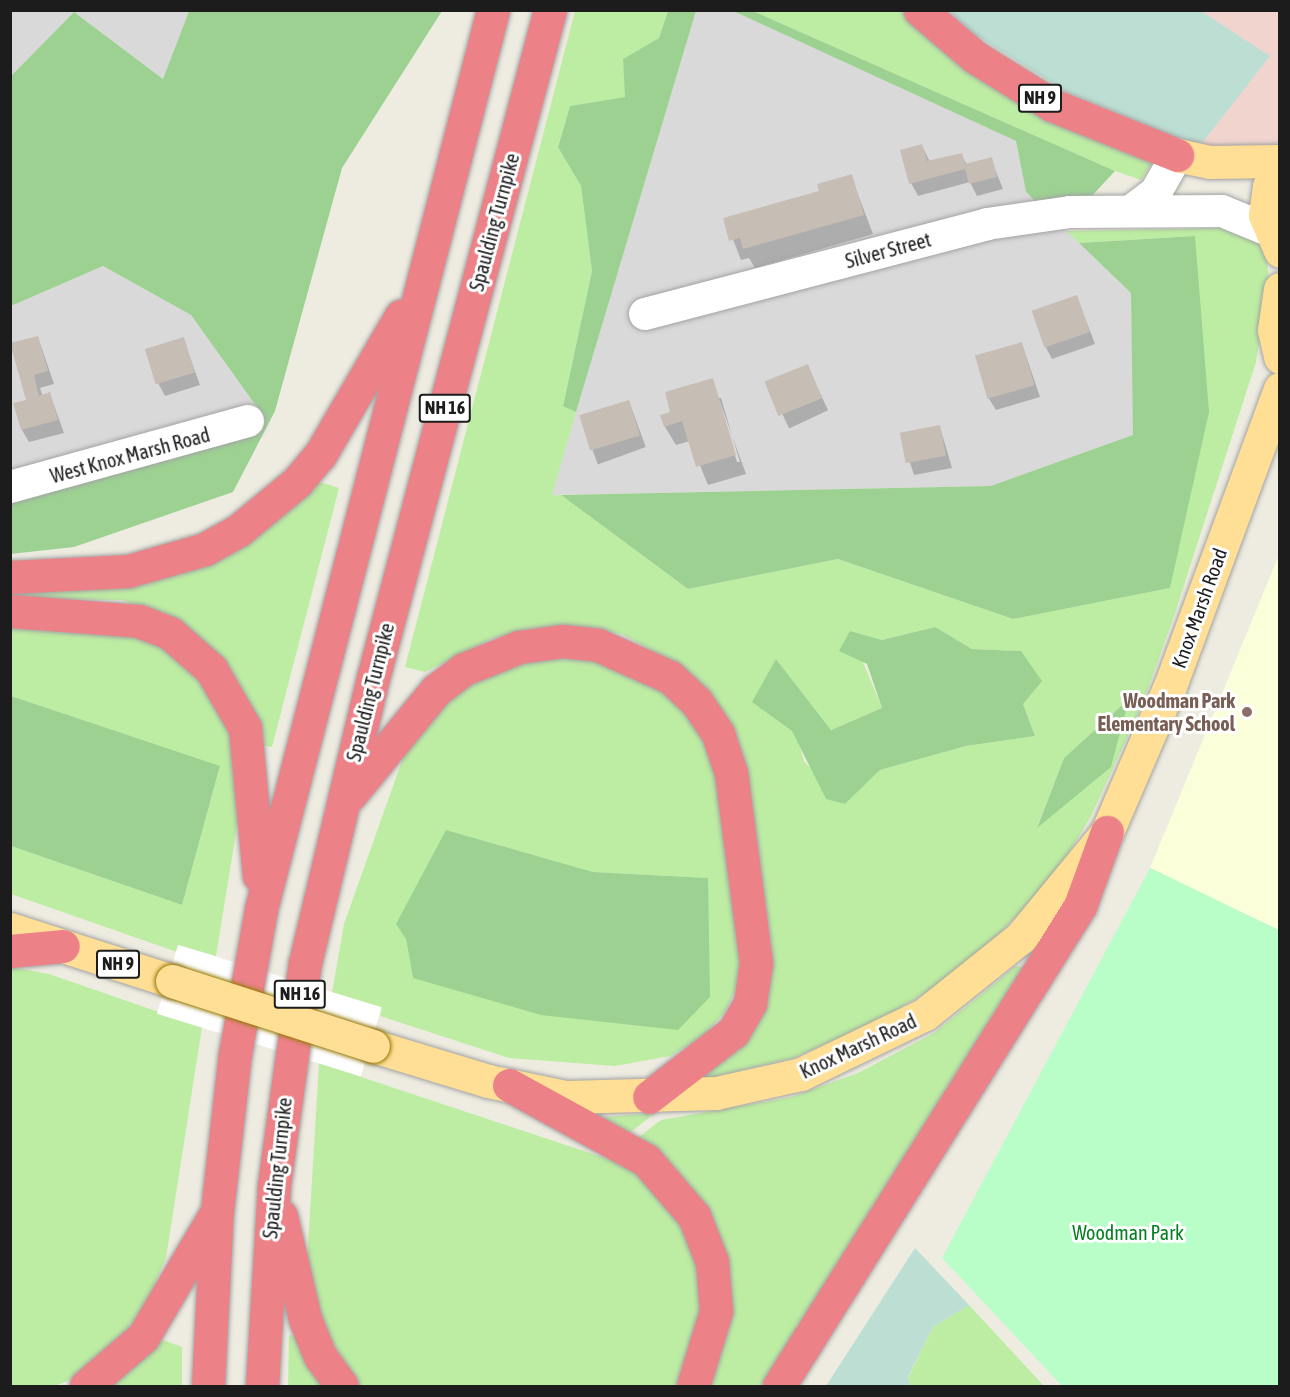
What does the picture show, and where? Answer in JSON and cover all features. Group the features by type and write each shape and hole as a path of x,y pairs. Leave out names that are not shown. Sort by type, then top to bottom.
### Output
{"highway":[{"name":"NH 16","path":"208,1386 217,1211 235,1054 261,909 493,10"},
{"name":"Spaulding Turnpike","path":"262,1386 274,1185 305,963 341,806 550,10"},
{"name":"NH 9","path":"920,10 975,57 1052,105 1177,155"},
{"path":"10,576 128,571 205,549 239,530 297,482 329,443 423,278"},
{"path":"10,611 139,621 170,633 211,669 245,728 261,909"},
{"path":"341,806 436,690 464,669 519,647 562,641 598,645 637,659 683,689 718,734 731,773 756,963 750,1003 733,1032 649,1097"},
{"path":"779,1386 1080,906 1107,832"},
{"path":"10,951 63,946"},
{"path":"509,1086 646,1160 694,1216 712,1262 716,1311 693,1386"},
{"path":"274,1185 304,1319 320,1356 342,1386"},
{"path":"86,1386 143,1337 217,1211"}],"main road":[{"name":"NH 9","path":"1177,155 1210,162 1280,161"},
{"path":"1274,241 1266,200 1280,168"},
{"path":"1280,289 1274,330 1280,357"},
{"name":"Knox Marsh Road","path":"10,929 373,1046 509,1086 566,1097 649,1097 716,1093 801,1074 925,1014 1020,938 1107,832 1149,741 1280,388"}],"street":[{"path":"1135,208 1156,192 1177,155"},
{"name":"Silver Street","path":"645,314 987,224 1135,208 1222,212 1274,241"},
{"name":"West Knox Marsh Road","path":"10,487 248,421"}],"shaded area":[{"path":"11,11 189,11 163,79 74,12 11,76"},
{"path":"696,11 733,11 1016,141 1026,192 1131,293 1134,435 992,486 551,495"},
{"path":"949,11 1201,11 1270,56 1199,147 1067,92 973,33"},
{"path":"1201,11 1279,11 1279,146 1199,147 1269,56"},
{"path":"103,266 191,315 262,414 235,440 11,500 11,306"},
{"name":"Woodman Park Elementary School","path":"1279,555 1279,930 1150,868"},
{"path":"915,1248 969,1305 933,1327 908,1377 910,1386 826,1386"}],"green space":[{"path":"189,11 442,11 342,168 275,411 233,492 74,547 11,554 11,500 235,440 262,414 191,315 103,266 11,306 11,76 74,12 163,79"},
{"path":"575,11 668,11 659,38 623,59 626,97 570,106 558,146 581,186 592,271 563,405 576,412 552,495 561,495 688,589 838,559 1013,619 1170,588 1195,236 1079,243 1066,231 1223,228 1255,236 1266,251 1269,280 1256,362 1175,613 1142,705 1090,818 1051,882 963,970 880,1020 793,1058 707,1079 703,1076 763,1009 772,946 745,764 681,666 622,634 572,626 493,638 425,672 405,667","holes":["935,627 972,649 1021,651 1023,704 1035,736 966,746 880,770 845,804 804,761 776,659 831,730 882,708 850,631 882,640","1129,700 1037,827 1064,758"]},
{"path":"668,11 696,11 576,412 563,406 592,271 581,186 558,147 570,106 625,97 623,59 659,38"},
{"path":"733,11 753,11 1115,171 1088,200 1038,204 1026,192 1016,141"},
{"path":"753,11 902,11 1105,143 1152,163 1141,180 1115,171"},
{"path":"1195,236 1209,412 1170,588 1013,619 838,559 688,589 561,495 991,486 1133,435 1131,293 1079,243"},
{"path":"316,481 339,488 272,747 261,745 249,703 227,666 180,623 122,600 11,598 10,584 94,585"},
{"path":"11,621 145,631 223,693 243,790 216,956 179,945 177,952 11,894 11,846 182,905 220,767 11,696"},
{"path":"935,627 972,649 1021,651 1042,681 1023,704 1035,736 966,746 880,770 845,804 826,799 792,731 752,702 776,659 831,730 882,708 867,664 839,651 850,631 882,640"},
{"path":"581,654 653,681 692,720 713,757 738,887 740,980 725,1012 701,1038 670,1056 615,1066 509,1058 380,1016 381,1009 332,993 344,924 408,744 454,691 511,661","holes":["446,830 593,872 708,878 413,978 406,939"]},
{"path":"11,696 220,766 182,905 11,846"},
{"path":"1129,699 1111,767 1037,828 1064,758"},
{"path":"446,830 593,872 708,878 710,997 678,1030 541,1015 413,978 406,939 396,924"},
{"name":"Woodman Park","path":"1150,868 1279,930 1279,1386 1062,1386 942,1258"},
{"path":"1016,966 1028,968 768,1386 709,1386 729,1311 635,1140 661,1120 791,1097 858,1073 934,1033"},
{"path":"11,967 49,974 202,1027 166,1258 146,1303 119,1342 80,1376 55,1386 11,1386"},
{"path":"319,1063 620,1163 623,1157 683,1216 705,1297 679,1386 359,1386 319,1320 307,1262"},
{"path":"655,1113 626,1136 600,1122 605,1117"},
{"path":"969,1305 1044,1386 910,1386 908,1378 933,1327"},
{"path":"289,1335 300,1336 331,1386 288,1386"},
{"path":"160,1339 182,1347 182,1386 108,1386"}],"pier":[{"path":"178,945 382,1007 361,1076 157,1014"}],"building":[{"path":"922,144 927,161 962,153 965,164 992,157 997,177 969,184 965,169 909,184 900,150"},
{"path":"852,174 864,215 743,249 740,238 729,241 723,218 819,191 817,184"},
{"path":"1077,295 1090,332 1044,348 1032,311"},
{"path":"38,336 48,371 34,375 39,396 50,392 58,420 21,430 13,403 26,400 10,343"},
{"path":"184,337 195,372 156,384 145,349"},
{"path":"1022,342 1034,385 987,399 975,356"},
{"path":"808,364 822,398 778,416 764,382"},
{"path":"713,378 736,455 696,467 682,421 664,427 660,415 670,412 665,392"},
{"path":"629,400 640,435 590,451 579,415"},
{"path":"940,425 946,455 906,463 900,433"}],"place":[{"name":"Woodman Park Elementary School","path":"1247,712"}]}
